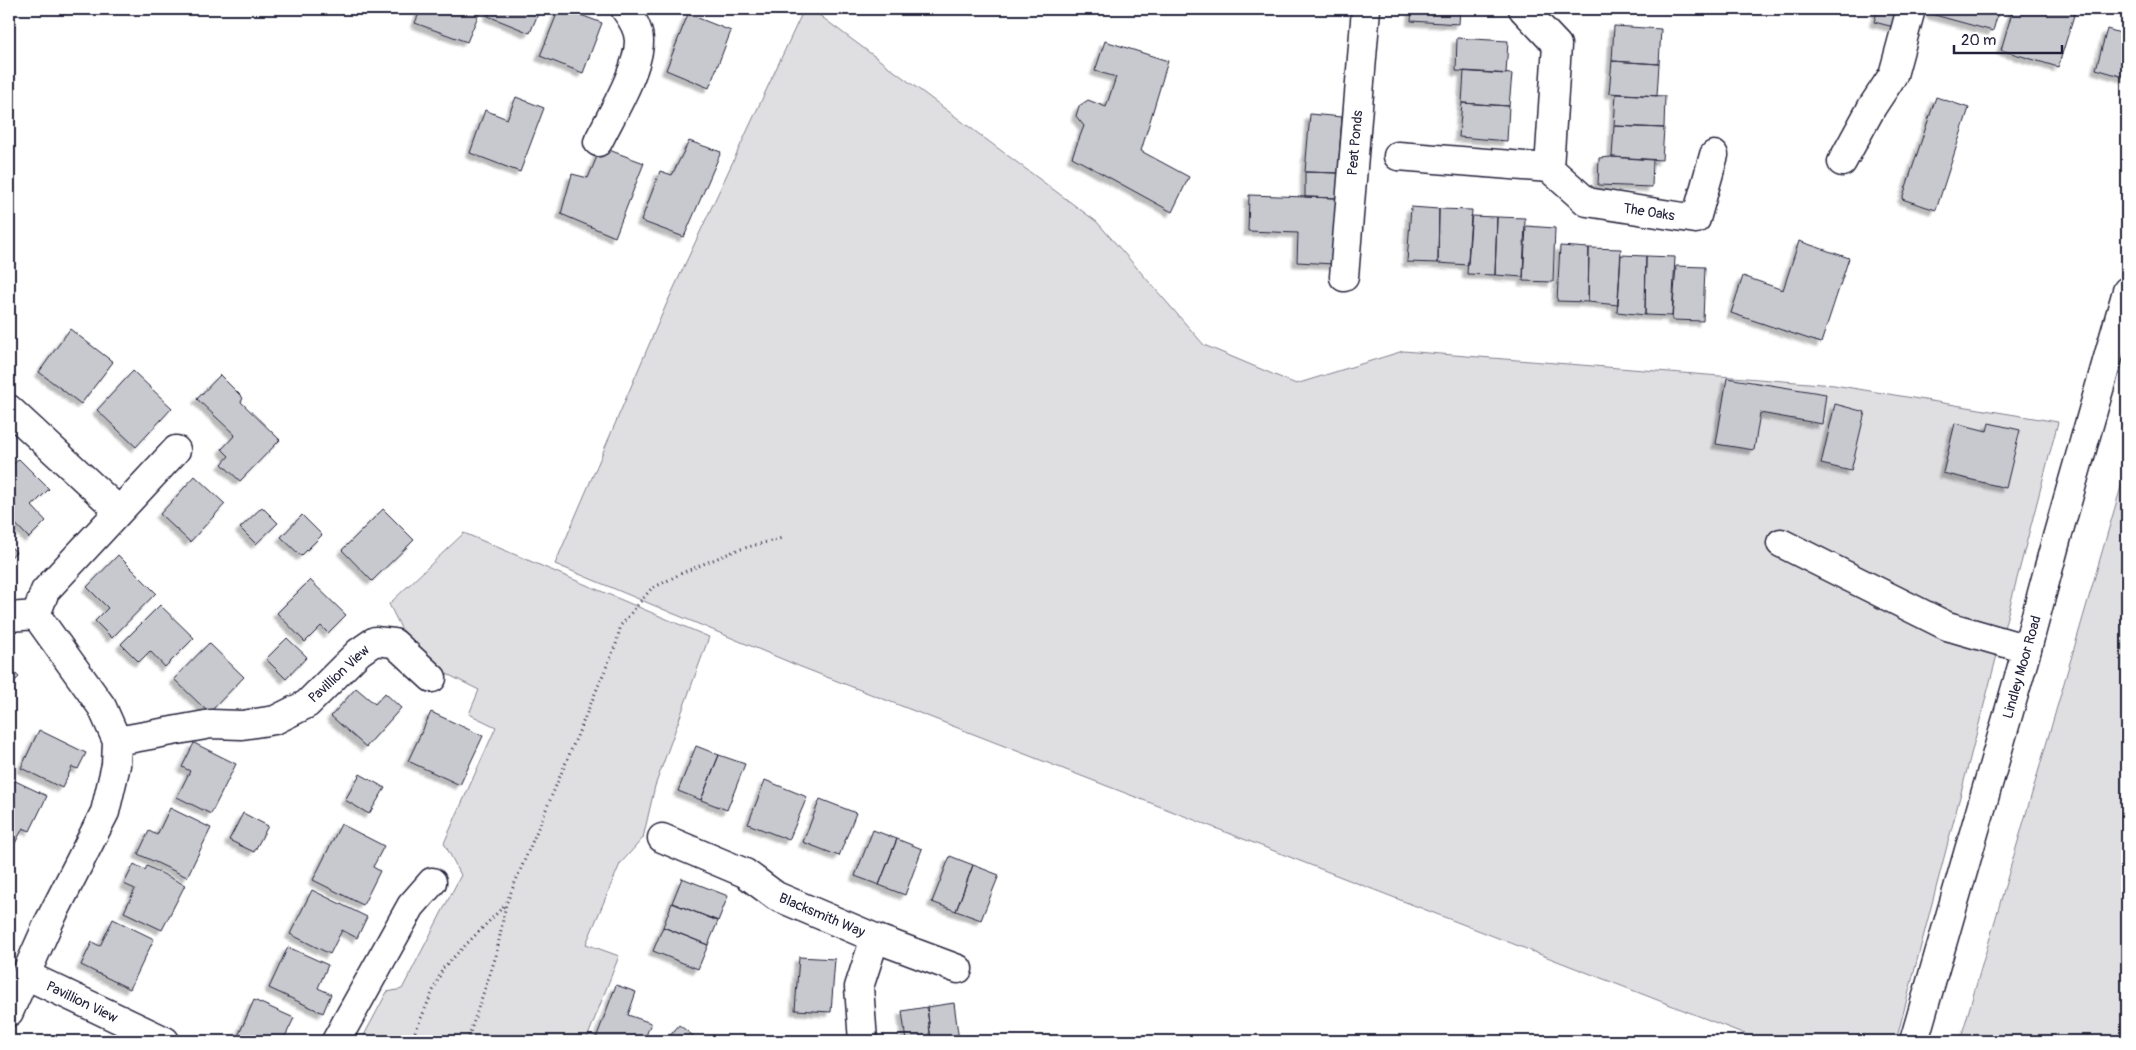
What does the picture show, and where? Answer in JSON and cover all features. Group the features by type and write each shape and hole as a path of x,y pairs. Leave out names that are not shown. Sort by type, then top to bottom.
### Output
{"street":[{"path":"598,142 635,64 639,39 630,16 625,9"},
{"name":"Peat Ponds","path":"1344,277 1366,9"},
{"path":"1398,156 1549,168 1557,46 1523,9"},
{"path":"1842,162 1872,107 1893,75 1911,9"},
{"name":"The Oaks","path":"1549,168 1587,202 1696,219 1714,155"},
{"name":"Lindley Moor Road","path":"1914,1041 2027,649 2127,291"},
{"path":"9,409 118,510"},
{"path":"36,615 45,591 118,510 176,450"},
{"path":"1780,543 1947,626 2027,649"},
{"path":"9,617 36,615"},
{"path":"9,1012 49,922 105,812 116,765 117,741 102,707 36,615"},
{"name":"Pavillion View","path":"117,741 211,724 242,725 275,720 308,704 359,652 374,641 394,643 432,678"},
{"name":"Blacksmith Way","path":"662,838 745,873 776,896 875,938 958,969"},
{"path":"336,1041 411,906 432,882"},
{"name":"Blacksmith Way","path":"863,1041 859,987 875,938"},
{"name":"Pavillion View","path":"26,975 165,1041"}],"path":[{"path":"467,1041 496,956 506,904 616,644 621,625 652,589 684,572 737,550 782,538"},
{"path":"411,1041 443,968 506,904"}],"shaded area":[{"path":"804,9 811,9 1097,222 1204,345 1296,384 1403,351 1834,385 2058,422 1896,1041 1763,1041 801,667 555,564 666,305"},
{"path":"2127,466 2127,1041 1960,1041"},
{"path":"464,533 709,637 655,786 643,838 620,864 586,944 619,956 586,1041 361,1041 387,992 402,989 461,875 444,843 496,727 469,714 479,690 435,668 401,628 389,604"}],"building":[{"path":"421,9 481,9 467,42 415,23"},
{"path":"490,9 540,9 530,33 488,16"},
{"path":"559,9 565,9 602,23 583,73 540,56"},
{"path":"1412,9 1460,9 1459,24 1411,21"},
{"path":"1878,9 1900,9 1894,27 1874,22"},
{"path":"1933,9 1999,9 1993,31 1931,14"},
{"path":"2013,9 2076,9 2058,67 2001,50"},
{"path":"688,14 731,31 709,88 666,70"},
{"path":"1614,26 1661,29 1659,64 1612,61"},
{"path":"2107,29 2127,35 2127,78 2096,69"},
{"path":"1457,38 1508,41 1506,74 1456,71"},
{"path":"1105,41 1168,61 1141,151 1189,177 1172,212 1072,157 1084,126 1076,116 1079,106 1088,100 1106,107 1116,77 1095,71"},
{"path":"1612,61 1659,64 1657,96 1609,93"},
{"path":"1464,71 1512,74 1509,106 1462,103"},
{"path":"1616,94 1665,96 1664,128 1614,126"},
{"path":"516,97 544,108 520,172 470,153 485,110 507,119"},
{"path":"1936,97 1969,108 1936,210 1902,199"},
{"path":"1462,103 1509,106 1507,141 1459,137"},
{"path":"1310,114 1342,117 1338,173 1305,172"},
{"path":"1614,126 1664,128 1662,160 1612,157"},
{"path":"689,141 721,152 684,237 641,221 660,171 672,175"},
{"path":"601,147 644,163 615,237 561,214 572,174 588,178"},
{"path":"1599,158 1653,160 1652,187 1598,185"},
{"path":"1305,172 1338,173 1336,198 1305,197"},
{"path":"1249,195 1336,198 1334,264 1297,262 1298,233 1248,231"},
{"path":"1411,207 1439,209 1438,263 1407,262"},
{"path":"1439,209 1472,210 1468,265 1438,263"},
{"path":"1471,216 1497,217 1495,275 1467,274"},
{"path":"1497,217 1525,218 1523,277 1495,275"},
{"path":"1526,226 1555,228 1553,282 1523,281"},
{"path":"1799,241 1849,258 1821,343 1731,313 1743,276 1783,290"},
{"path":"1560,246 1589,248 1588,302 1557,301"},
{"path":"1589,248 1621,249 1618,305 1588,302"},
{"path":"1621,255 1646,256 1645,315 1617,312"},
{"path":"1646,256 1675,257 1672,316 1645,315"},
{"path":"1676,266 1705,267 1703,321 1672,320"},
{"path":"70,329 113,362 81,404 39,372"},
{"path":"133,371 172,408 136,447 97,410"},
{"path":"220,375 243,398 241,402 280,440 240,481 222,464 229,456 222,449 235,435 197,399"},
{"path":"1727,378 1826,394 1822,424 1760,413 1754,450 1716,444"},
{"path":"1835,404 1865,412 1851,471 1821,464"},
{"path":"1955,423 1987,431 1989,423 2020,430 2006,488 1943,473"},
{"path":"19,459 49,489 32,506 46,521 29,538 9,517 9,468"},
{"path":"195,476 225,504 190,542 160,514"},
{"path":"262,507 278,523 256,544 240,528"},
{"path":"383,509 414,540 372,581 342,550"},
{"path":"302,515 322,535 301,556 281,537"},
{"path":"9,545 16,552 9,559"},
{"path":"118,555 156,593 112,638 95,621 108,608 87,587"},
{"path":"310,580 346,615 328,633 321,626 305,642 277,613"},
{"path":"160,605 194,638 165,667 150,651 139,662 121,644"},
{"path":"287,638 307,657 286,679 266,659"},
{"path":"209,643 244,677 209,713 174,679"},
{"path":"9,667 19,677 9,687"},
{"path":"356,688 375,704 385,693 401,708 366,747 331,716"},
{"path":"431,712 483,736 460,785 408,761"},
{"path":"39,730 86,753 78,769 72,767 62,788 21,768"},
{"path":"194,743 236,764 211,814 177,797 190,771 182,767"},
{"path":"696,746 719,755 701,800 678,791"},
{"path":"719,755 745,764 727,810 701,800"},
{"path":"360,774 385,788 369,814 345,800"},
{"path":"9,778 47,796 30,831 23,828 13,847 9,845"},
{"path":"765,780 807,797 789,840 748,824"},
{"path":"820,799 856,813 839,856 803,842"},
{"path":"170,808 211,828 187,877 138,854 149,831 157,835"},
{"path":"243,813 268,826 254,852 229,840"},
{"path":"341,824 384,846 373,867 380,871 363,905 313,880"},
{"path":"873,830 897,839 879,885 855,876"},
{"path":"897,839 922,849 905,895 879,885"},
{"path":"950,856 973,865 956,911 932,902"},
{"path":"134,864 145,870 147,866 185,885 162,930 124,912 135,889 124,884"},
{"path":"973,865 999,875 981,920 956,911"},
{"path":"682,878 728,896 718,921 672,903"},
{"path":"312,890 367,917 357,938 342,930 330,954 290,934"},
{"path":"672,903 718,921 708,945 663,927"},
{"path":"113,919 154,939 130,989 81,965 92,942 100,946"},
{"path":"663,927 708,945 698,969 653,951"},
{"path":"288,947 328,965 318,988 331,994 323,1013 269,988"},
{"path":"799,957 835,959 831,1012 795,1010"},
{"path":"616,985 636,992 628,1015 651,1023 644,1041 595,1041"},
{"path":"254,1000 294,1018 283,1041 236,1041"},
{"path":"954,1003 959,1041 931,1041 927,1007"},
{"path":"927,1007 931,1041 906,1041 902,1011"},
{"path":"679,1025 700,1041 666,1041"}]}
